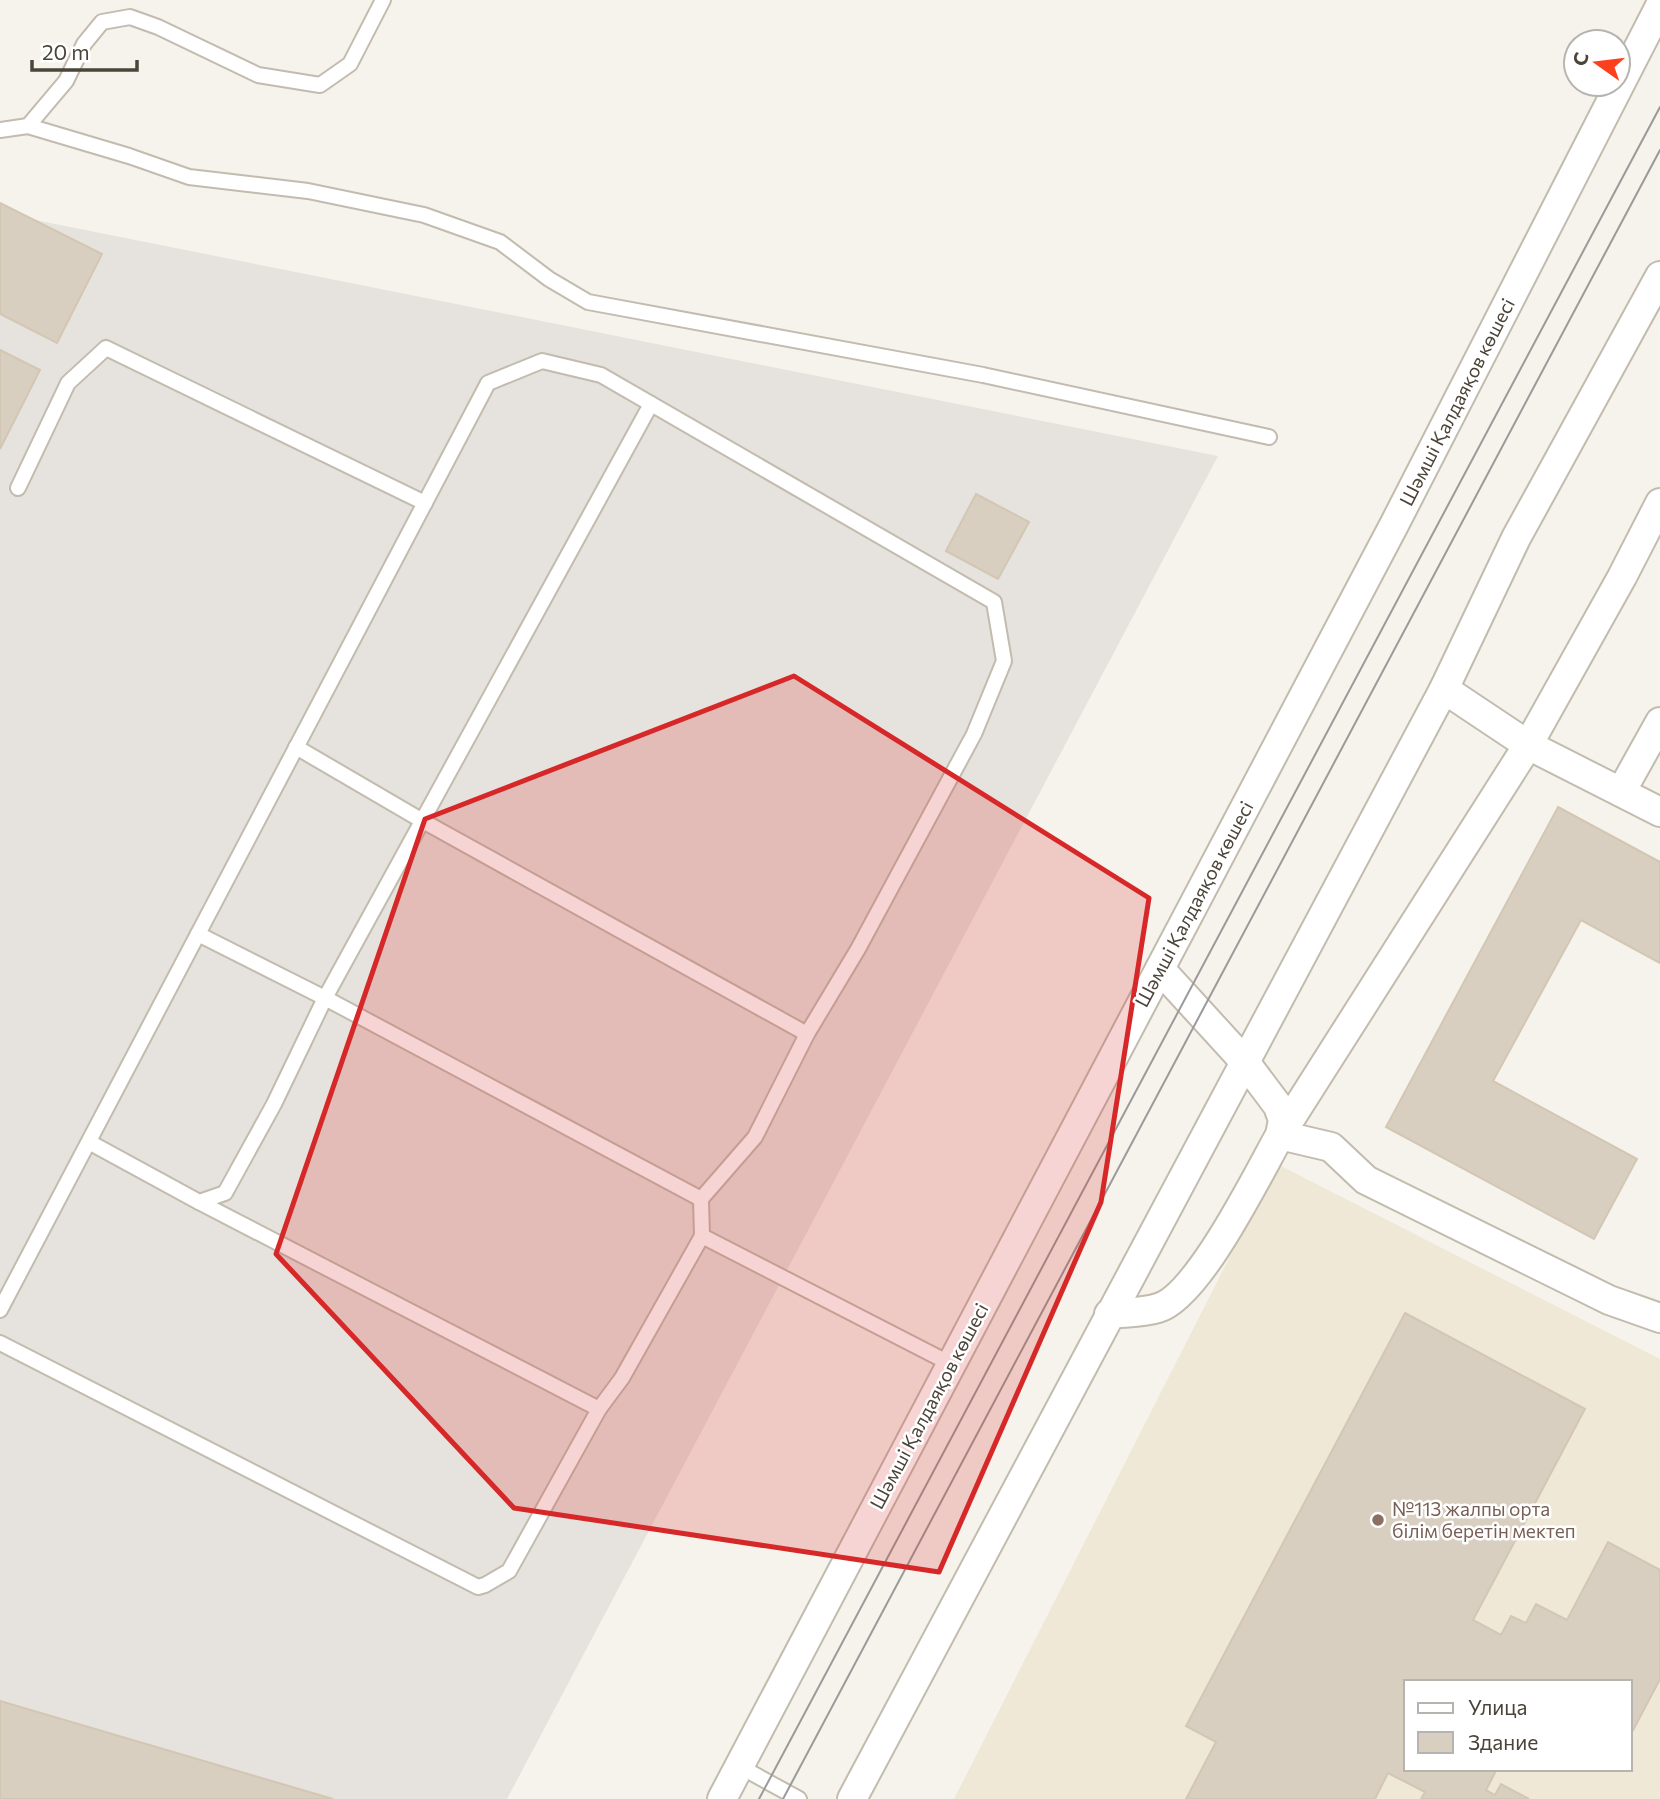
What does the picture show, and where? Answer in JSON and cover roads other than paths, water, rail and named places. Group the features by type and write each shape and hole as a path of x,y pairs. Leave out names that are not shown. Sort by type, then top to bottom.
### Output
{"street":[{"name":"Шәмші Қалдаяқов көшесі","path":"722,1799 1400,512 1660,6"},
{"path":"852,1799 1444,689 1516,538 1660,276"},
{"path":"1110,1314 1158,1308 1176,1299 1200,1272 1280,1136 1528,745 1660,503"},
{"path":"1444,689 1528,745 1660,812"},
{"path":"1621,792 1660,722"},
{"path":"1160,969 1244,1062 1278,1106 1283,1119 1280,1136"},
{"path":"1280,1136 1331,1147 1366,1180 1609,1300 1660,1318"}],"lane":[{"path":"28,126 66,81 84,44 102,22 130,17 158,27 258,75 320,85 350,64 383,0"},
{"path":"0,130 28,126 188,177 309,191 424,215 500,242 550,279 588,302 983,374 1269,437"},
{"path":"18,488 68,383 106,348 425,503"},
{"path":"0,1310 488,383 542,360 601,375 994,602 1004,661 974,734 858,949 807,1034 755,1137 701,1199 702,1236 622,1378 599,1409 509,1571 478,1587 0,1343"},
{"path":"199,1202 225,1193 274,1104 325,998 421,820 651,404"},
{"path":"296,747 421,820 807,1034"},
{"path":"198,934 325,998 701,1199"},
{"path":"89,1142 199,1202 599,1409"},
{"path":"702,1236 950,1364"},
{"path":"739,1766 799,1799"}],"tram line":[{"path":"759,1799 1660,107"},
{"path":"783,1799 1660,150"}],"place":[{"name":"№113 жалпы орта білім беретін мектеп","path":"1378,1520"}]}
